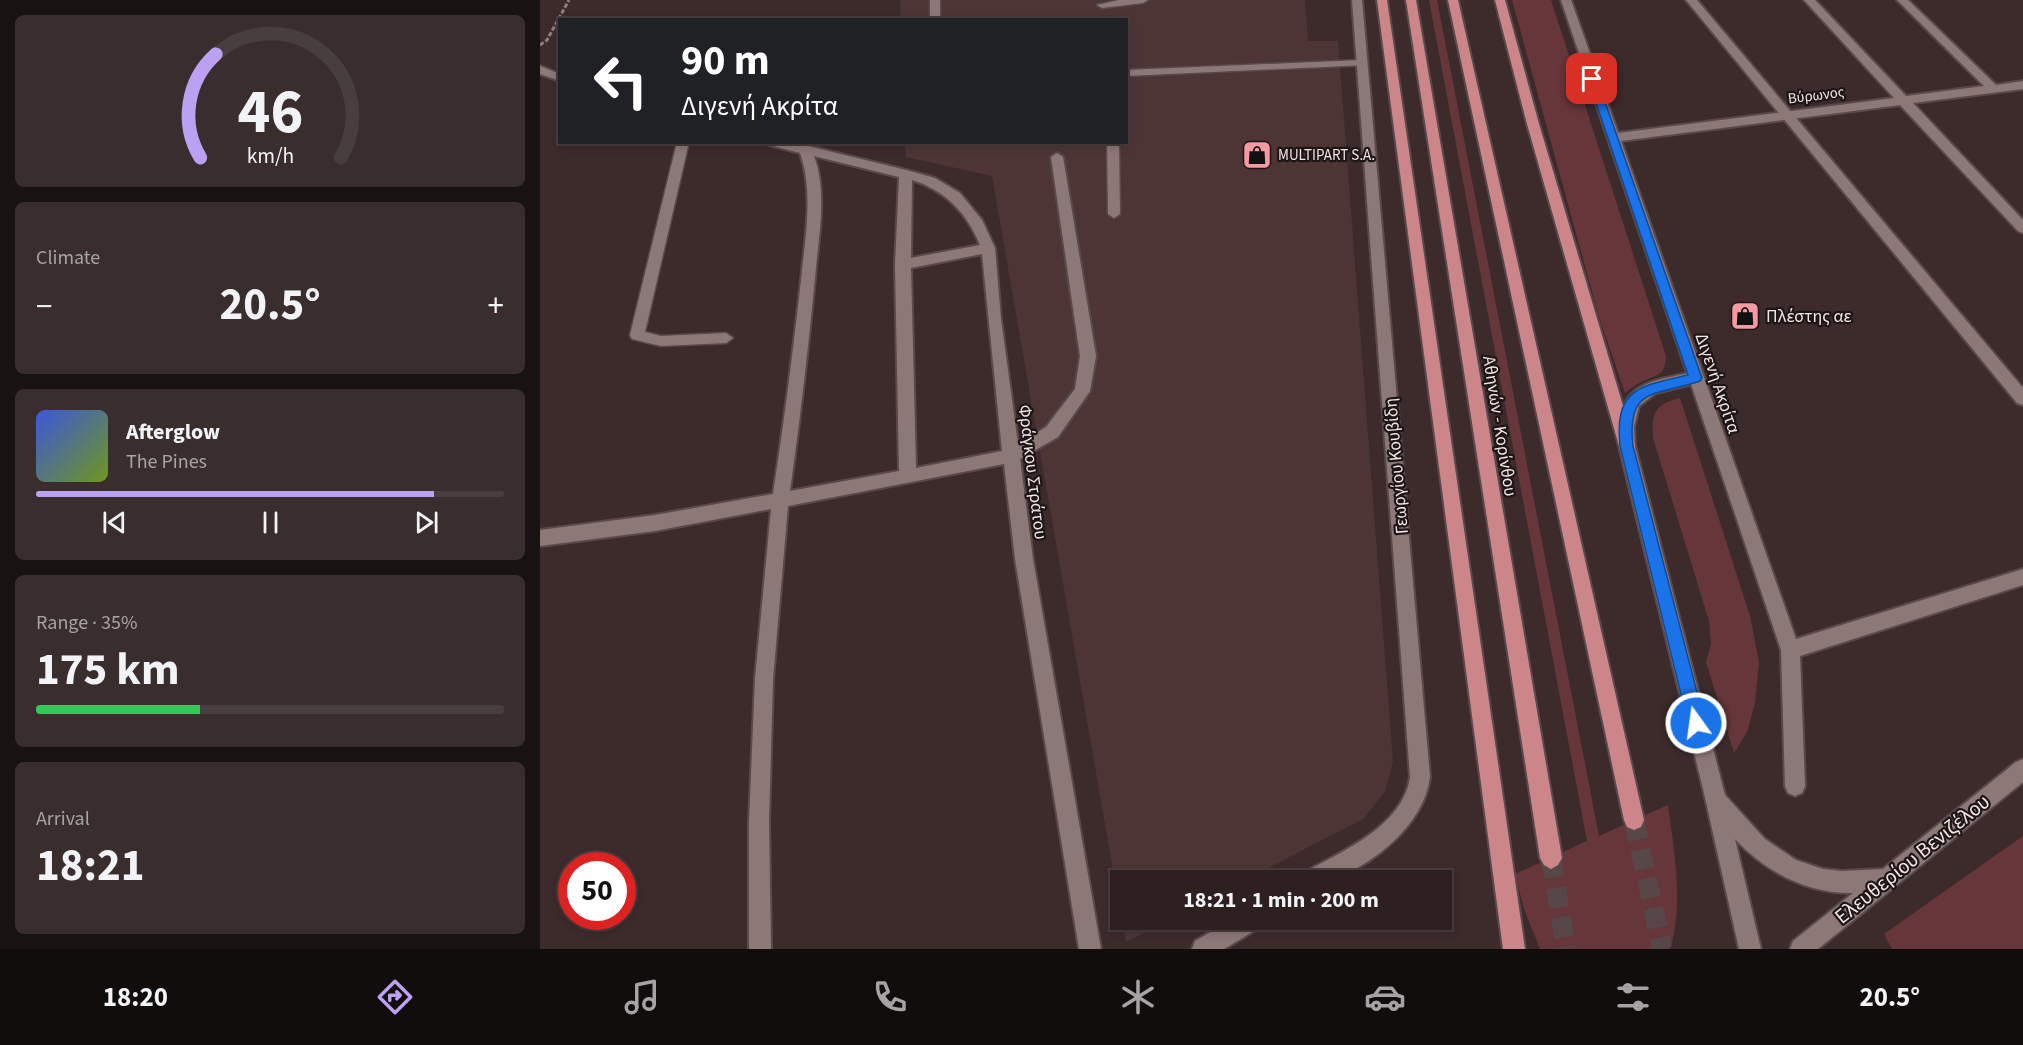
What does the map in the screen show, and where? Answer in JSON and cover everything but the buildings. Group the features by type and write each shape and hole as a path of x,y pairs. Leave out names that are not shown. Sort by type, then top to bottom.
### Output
{"highway":[{"path":"1382,0 1514,949"},
{"name":"Αθηνών - Κορίνθου","path":"1411,0 1551,858"},
{"path":"1453,0 1634,820"},
{"path":"1500,0 1627,446"},
{"path":"1511,922 1521,949"}],"street":[{"name":"Γεωργίου Κουβίδη","path":"1329,870 1374,843 1410,811 1419,784 1418,729 1357,0"},
{"name":"Διγενή Ακρίτα","path":"1566,0 1790,650 1795,786"},
{"path":"1691,0 2023,399"},
{"path":"1809,0 2023,228"},
{"path":"1902,0 1994,89"},
{"path":"540,70 558,77"},
{"name":"Βύρωνος","path":"1612,138 2023,85"},
{"name":"Φράγκου Στράτου","path":"781,144 930,181 955,196 977,223 988,248 1024,559 1090,949"},
{"path":"760,949 759,822 764,679 780,501 798,380 814,214 812,168 806,150"},
{"path":"540,538 655,523 1011,456 1052,432 1082,391 1089,356 1057,157"},
{"path":"906,174 903,265 908,477"},
{"path":"903,265 988,248"},
{"path":"1695,378 1653,388 1628,406 1624,425 1627,446 1714,793 1749,949"},
{"path":"1790,650 2023,577"},
{"name":"Ελευθερίου Βενιζέλου","path":"1801,949 2023,769"},
{"path":"1714,793 1732,821 1750,841 1771,858 1794,871 1818,879 1842,882 1888,879"},
{"path":"1203,949 1234,930"}],"lane":[{"path":"935,0 935,18"},
{"path":"1105,18 1102,3 1143,0"},
{"path":"1128,74 1362,63"},
{"path":"683,144 637,336 661,341 726,338"},
{"path":"1113,144 1114,214"}],"path":[{"path":"559,18 569,0"},
{"path":"540,45 547,40 558,20"}],"shaded area":[{"path":"900,0 1305,0 1308,41 1338,41 1393,761 1385,792 1363,819 1264,870 1113,870 992,176 906,157 905,144 1128,144 1128,18 901,18"},
{"path":"1429,0 1437,0 1599,836 1668,805 1677,895 1670,949 1540,949 1524,909 1515,874 1587,841"},
{"path":"1512,0 1551,0 1666,356 1664,368 1659,374 1639,383 1625,393 1599,317"},
{"path":"1680,398 1750,616 1759,662 1755,703 1747,732 1734,753 1706,662 1711,644 1709,621 1653,438 1656,411 1665,403"},
{"path":"2023,836 2023,949 1892,949 1884,934"},
{"path":"1124,930 1150,930 1126,942"}],"tunnel":[{"path":"1634,820 1662,949"},
{"path":"1551,858 1566,949"}],"place":[{"name":"MULTIPART S.A.","path":"1257,155"},
{"name":"Πλέστης αε","path":"1745,316"}],"route":[{"path":"1592,79 1695,378 1653,388 1639,396 1628,406 1624,425 1627,446 1696,723"}]}
